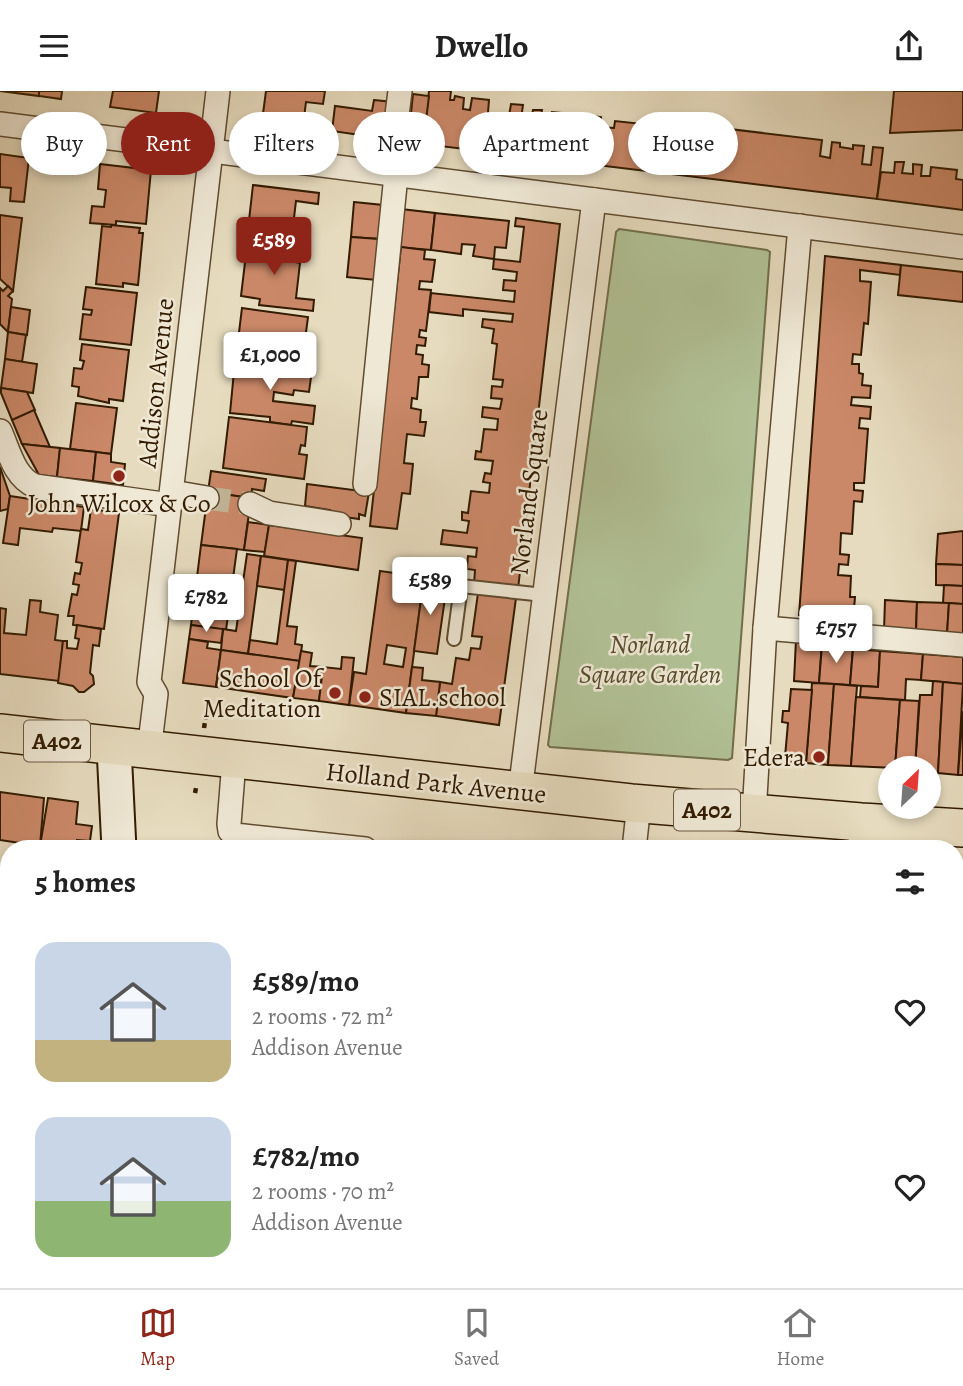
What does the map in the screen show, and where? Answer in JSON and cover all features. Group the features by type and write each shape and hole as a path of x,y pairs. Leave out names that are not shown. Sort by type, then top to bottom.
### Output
{"main road":[{"name":"Holland Park Avenue","path":"0,733 520,792 754,814 860,836 963,828"}],"street":[{"name":"Addison Avenue","path":"215,117 218,91"},
{"path":"397,112 400,91"},
{"path":"0,124 121,139"},
{"path":"215,152 353,169"},
{"name":"Addison Avenue","path":"131,749 156,694 149,682 208,175"},
{"path":"365,484 396,175 963,247"},
{"name":"Norland Square","path":"520,792 594,200"},
{"path":"754,814 765,628 800,226"},
{"path":"0,431 19,475 35,486 171,499 207,498"},
{"path":"250,504 269,513 339,524"},
{"path":"765,628 963,645"},
{"path":"120,840 131,749"},
{"path":"234,761 230,831 235,835 281,840"},
{"path":"635,840 639,804"}],"lane":[{"path":"454,639 461,586 544,595"}],"path":[{"path":"204,730 206,715"}],"green space":[{"name":"Norland Square Garden","path":"619,229 770,252 732,758 728,760 548,745 616,232"}],"building":[{"path":"0,91 39,91 39,96"},
{"path":"39,91 62,91 61,99 39,96"},
{"path":"113,91 159,91 156,112 110,107"},
{"path":"266,91 325,91 323,104 306,102 305,112 263,112"},
{"path":"429,91 451,91 450,100 454,100 455,96 464,98 463,109 470,110 472,98 489,100 488,112 459,112 459,148 445,147 445,112 427,112"},
{"path":"894,91 963,91 963,130 890,133"},
{"path":"413,94 429,96 427,112 411,112"},
{"path":"374,100 393,102 392,112 353,112 353,134 339,132 339,112 334,112 335,106 372,111"},
{"path":"511,104 523,105 522,112 510,112"},
{"path":"615,121 628,122 628,169 614,167"},
{"path":"738,130 822,140 820,156 830,158 832,142 840,143 840,147 853,149 853,145 864,146 862,164 871,165 873,147 883,148 877,199 679,175 738,175"},
{"path":"0,154 21,157 21,175 27,175 24,202 10,201 11,188 0,187"},
{"path":"895,162 904,162 902,173 913,174 913,164 922,165 921,176 930,176 931,167 957,170 956,179 963,180 963,210 877,199 881,172 894,173"},
{"path":"107,165 121,166 121,175 151,175 146,224 116,221 116,225 90,223 92,206 104,207 106,190 98,189 99,175 107,175"},
{"path":"253,185 319,193 318,204 296,201 294,218 307,220 306,231 293,230 295,241 301,242 300,247 247,238"},
{"path":"354,202 383,205 379,239 351,237"},
{"path":"401,209 435,213 431,250 397,247"},
{"path":"435,213 509,221 506,248 495,247 494,259 473,256 475,245 462,244 461,254 431,250"},
{"path":"0,215 22,218 13,291 0,279"},
{"path":"516,218 560,224 518,589 474,584 475,570 467,569 468,556 476,557 477,548 441,544 443,530 467,533 469,521 462,520 462,512 468,513 471,491 489,493 490,483 483,482 485,473 491,474 493,461 475,459 476,451 481,452 484,429 497,430 498,419 482,417 483,407 500,409 502,399 491,398 492,386 502,387 503,380 493,379 497,344 492,343 494,329 482,327 483,319 512,322 513,314 463,309 463,316 429,312 431,293 514,302 515,291 503,290 504,280 516,281 517,272 493,269 494,259 520,262 524,227 515,226"},
{"path":"102,226 140,228 139,233 143,233 138,285 123,283 123,287 96,284"},
{"path":"351,237 379,239 376,280 347,277"},
{"path":"265,243 297,247 295,262 300,263 296,298 314,300 313,311 259,305 260,299 241,296 247,246 264,248"},
{"path":"401,247 425,250 424,259 435,260 432,282 420,281 419,289 431,290 426,331 420,330 419,337 426,338 425,346 417,345 416,354 423,355 422,364 429,365 428,377 419,377 417,399 412,398 411,408 421,410 420,422 426,422 424,436 407,434 404,463 413,464 410,494 402,493 397,529 370,526"},
{"path":"825,256 901,265 900,275 860,270 860,281 871,282 868,324 864,323 861,355 853,354 852,364 859,364 859,373 863,374 862,385 871,386 870,398 852,397 851,405 871,407 870,419 860,418 859,428 868,429 864,483 854,483 854,490 863,491 862,502 854,501 852,534 841,533 840,554 849,555 848,565 839,564 838,575 851,576 850,597 855,597 854,609 835,608 834,618 799,615"},
{"path":"901,265 963,272 963,302 898,295"},
{"path":"8,286 13,291 8,296 12,299 8,332 0,324 0,288 3,291"},
{"path":"86,287 137,293 131,345 80,339 83,314 91,315 92,310 83,309"},
{"path":"11,307 30,310 27,335 8,332"},
{"path":"242,308 308,317 305,340 278,336 277,347 304,350 302,365 273,365 273,362 236,357"},
{"path":"8,332 26,335 22,362 5,359"},
{"path":"82,344 129,350 123,401 109,399 109,403 78,396 79,387 72,386 74,368 82,369 84,361 80,360"},
{"path":"5,359 37,364 33,393 1,388"},
{"path":"235,361 312,370 309,392 294,390 293,395 274,392 273,401 315,406 313,424 292,421 291,425 270,422 270,417 230,413"},
{"path":"1,388 27,392 35,410 12,420"},
{"path":"76,403 117,408 111,454 70,449"},
{"path":"34,410 50,447 22,444 12,420"},
{"path":"229,417 307,427 305,446 301,445 299,454 307,455 304,479 223,468"},
{"path":"22,444 60,448 57,477 39,475"},
{"path":"60,448 96,452 93,481 57,477"},
{"path":"96,452 111,454 111,462 125,464 123,485 93,481"},
{"path":"0,467 10,496 8,509 0,511"},
{"path":"211,471 266,479 264,491 252,489 251,498 208,492"},
{"path":"307,484 369,492 365,516 359,514 359,519 330,515 330,510 305,506"},
{"path":"208,492 251,498 244,550 201,545"},
{"path":"10,496 84,507 81,531 53,528 52,532 20,528 18,545 3,543"},
{"path":"91,509 119,513 104,629 73,625 74,616 68,616 72,594 77,595 79,585 73,584 75,573 80,574 82,563 76,562 81,529 88,530"},
{"path":"248,522 269,525 265,552 244,550"},
{"path":"269,525 362,538 358,570 264,556"},
{"path":"963,531 963,565 936,564 938,534"},
{"path":"201,545 237,549 226,630 191,625"},
{"path":"247,554 261,556 248,654 221,650 223,629 236,631"},
{"path":"261,556 288,560 285,590 257,586"},
{"path":"288,560 296,561 287,626 297,627 295,644 302,645 300,661 248,654 250,640 277,644"},
{"path":"936,564 963,565 963,586 936,585"},
{"path":"380,571 424,577 406,713 349,705 354,672 366,674","holes":["387,645 406,648 403,667 384,664"]},
{"path":"424,577 442,580 440,590 446,591 437,654 414,651"},
{"path":"944,585 963,586 963,604 943,603"},
{"path":"478,593 516,598 499,725 436,716 440,682 452,684 456,658 469,660 471,648 480,649 482,637 472,636"},
{"path":"30,600 41,601 40,612 58,615 55,640 63,641 59,681 0,674 0,608 6,609 4,633 26,635"},
{"path":"885,600 917,602 916,632 884,631"},
{"path":"917,602 949,603 947,634 916,632"},
{"path":"949,603 963,604 963,634 947,634"},
{"path":"77,625 101,629 99,646 93,645 90,673 94,684 84,692 58,683 63,641 67,641 67,648 77,649"},
{"path":"191,625 223,629 221,643 189,639"},
{"path":"189,639 208,642 207,648 221,650 216,687 183,683"},
{"path":"796,640 822,642 819,683 794,681"},
{"path":"822,645 853,647 850,685 819,683"},
{"path":"853,649 880,651 878,687 850,685"},
{"path":"221,650 300,661 293,698 216,687"},
{"path":"301,651 312,653 310,666 323,667 319,701 293,698"},
{"path":"880,651 923,654 921,680 906,679 905,700 860,697 861,686 878,687"},
{"path":"923,654 963,657 963,684 921,680"},
{"path":"342,657 354,658 349,705 319,701 323,667 341,669"},
{"path":"412,667 423,668 422,680 440,682 436,716 406,713"},
{"path":"933,681 943,682 939,756 916,756 920,695 932,695"},
{"path":"943,682 963,684 958,775 942,773 942,756 939,756"},
{"path":"812,683 834,684 828,765 806,763"},
{"path":"834,684 857,686 851,766 828,765"},
{"path":"791,689 812,690 806,763 789,762 785,757 788,723 782,722 783,711 789,711"},
{"path":"856,697 900,700 896,756 878,756 878,767 851,766"},
{"path":"900,700 919,701 916,756 896,756"},
{"path":"963,711 963,775 958,775"},
{"path":"0,792 44,798 40,840 0,840"},
{"path":"48,798 78,802 76,824 92,826 90,840 41,840"}],"tunnel":[{"path":"207,498 250,504"}],"place":[{"name":"John Wilcox & Co","path":"119,476"},
{"name":"School Of Meditation","path":"335,693"},
{"name":"SIAL.school","path":"365,697"},
{"name":"Edera","path":"819,757"}]}
